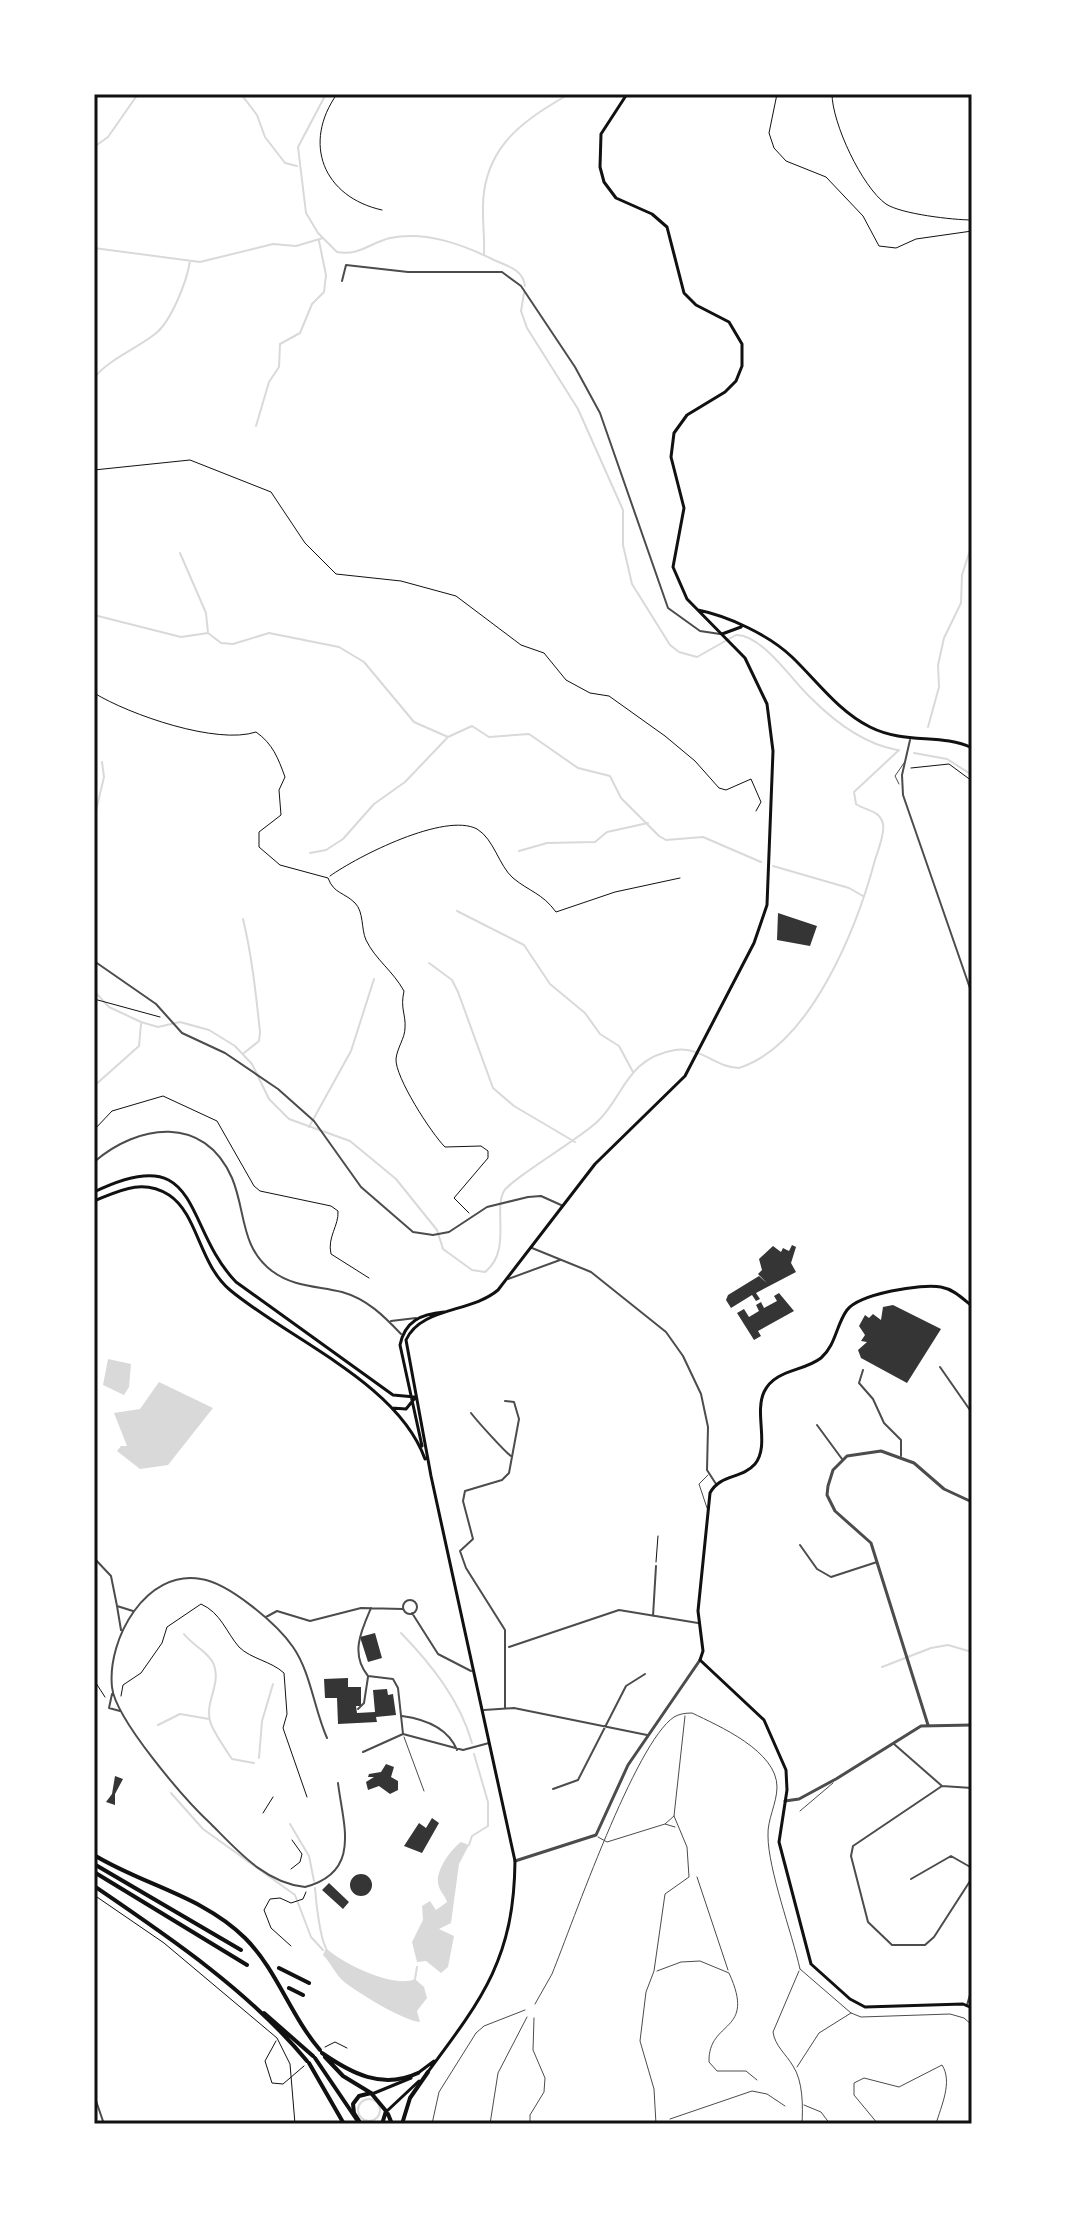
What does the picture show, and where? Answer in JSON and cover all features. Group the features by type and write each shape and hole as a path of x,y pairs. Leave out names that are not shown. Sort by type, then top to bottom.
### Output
{"highway":[{"path":"94,1855 123,1873 203,1907 235,1928 267,1965 359,2122"},
{"path":"94,1864 241,1950"},
{"path":"94,1872 247,1965"},
{"path":"94,1886 161,1933 256,2008 278,2021 343,2076 371,2094 392,2124"},
{"path":"279,1968 309,1983"},
{"path":"289,1988 303,1995"},
{"path":"256,2008 307,2063 344,2124"},
{"path":"318,2054 349,2071 373,2079 399,2080 418,2073"},
{"path":"402,2124 410,2098 428,2072"},
{"path":"359,2122 354,2101 371,2094"},
{"path":"382,2124 386,2112"}],"main road":[{"path":"405,1341 419,1323 477,1304 508,1279 561,1205 601,1157 675,1086 696,1058 754,943 767,905 771,721 753,670 680,590 674,575 673,553 684,508 671,457 671,444 687,415 725,392 736,381 742,366 742,344 729,322 696,305 684,293 667,227 652,214 623,203 604,182 600,167 601,134 627,94"},
{"path":"698,610 742,627 780,647 856,719 894,737 950,741 972,748"},
{"path":"722,634 742,627"},
{"path":"94,1192 140,1174 168,1180 188,1199 217,1259 236,1282 393,1395 415,1397"},
{"path":"94,1201 130,1187 151,1188 170,1196 186,1216 215,1277 397,1410 411,1405 415,1397"},
{"path":"972,1306 946,1288 931,1286 858,1301 847,1311 825,1354 813,1363 778,1377 768,1387 761,1405 761,1452 757,1461 746,1471 716,1484 710,1493 698,1623 703,1651 700,1660 769,1726 786,1770 779,1842 807,1954 816,1970 865,2007 967,2005 972,2008"},
{"path":"425,1459 400,1350 402,1336 417,1318 450,1312"},
{"path":"386,2112 428,2072 481,2000 497,1967 513,1914 515,1861 402,1336"},
{"path":"384,1400 417,1441 431,1476"},
{"path":"371,2094 418,2073 437,2059"}],"street":[{"path":"342,281 346,265 408,272 502,272 521,286 575,367 600,413 668,608 700,631 722,634"},
{"path":"910,740 902,785 972,994"},
{"path":"94,961 156,1004 176,1027 260,1076 313,1120 361,1187 413,1232 440,1234 487,1207 541,1196 561,1205"},
{"path":"94,1162 115,1145 139,1134 169,1131 192,1137 214,1152 227,1168 234,1182 246,1236 267,1267 288,1281 361,1299 402,1336"},
{"path":"531,1248 591,1272 666,1332 683,1356 706,1411 708,1475 716,1484"},
{"path":"508,1279 550,1262 565,1260"},
{"path":"386,1319 417,1318"},
{"path":"940,1367 972,1413"},
{"path":"863,1370 859,1383 873,1399 884,1423 901,1440 901,1456"},
{"path":"505,1401 514,1402 519,1415 506,1477 463,1493 473,1539 460,1551 466,1568 504,1625 508,1648 505,1708"},
{"path":"471,1413 494,1435 502,1451 512,1456"},
{"path":"817,1425 842,1459"},
{"path":"928,1725 871,1543 835,1511 827,1495 833,1470 842,1459 870,1451 901,1456 944,1489 972,1502"},
{"path":"800,1545 817,1569 831,1577 878,1562"},
{"path":"94,1558 111,1576 117,1606 121,1631 109,1708 121,1711"},
{"path":"653,1616 656,1566"},
{"path":"121,1631 133,1612 171,1582 194,1578 211,1581 265,1618 294,1649 327,1738"},
{"path":"403,1609 404,1603 412,1601 416,1608 412,1613"},
{"path":"117,1606 133,1612"},
{"path":"265,1618 277,1611 310,1621 371,1608 403,1609 412,1613 438,1654 466,1671 475,1671"},
{"path":"358,1709 364,1703 368,1676 357,1640 371,1608"},
{"path":"508,1648 619,1610 698,1623"},
{"path":"515,1861 596,1835 616,1785 700,1660"},
{"path":"553,1789 578,1780 626,1686 645,1674"},
{"path":"368,1676 393,1679 398,1688 403,1734"},
{"path":"112,1691 146,1749 203,1818 255,1866 277,1880 305,1887 335,1869 346,1849 338,1783"},
{"path":"484,1710 505,1708 647,1735"},
{"path":"400,1716 425,1720 452,1737 457,1750"},
{"path":"785,1801 799,1799 928,1725 972,1725"},
{"path":"363,1752 403,1734 457,1750 490,1743"},
{"path":"893,1743 942,1786 972,1788"},
{"path":"942,1786 853,1846 851,1856 868,1922 892,1945 925,1945 934,1937 972,1878"},
{"path":"911,1879 946,1857 955,1857 972,1868"},
{"path":"967,2005 972,1988"},
{"path":"94,2095 104,2124"}],"lane":[{"path":"902,785 895,778 904,763"},
{"path":"708,1475 699,1484 708,1510"},
{"path":"686,1713 674,1816 740,2004 735,2017 709,2052 709,2062 717,2071 746,2071 757,2080"},
{"path":"535,2004 552,1974 632,1776 672,1718 692,1713 757,1752 773,1770 777,1787 767,1835 800,1969 851,2013 861,2017 950,2014 964,2018 972,2025"},
{"path":"403,1734 424,1791"},
{"path":"800,1811 832,1787 833,1780"},
{"path":"596,1835 602,1843 607,1842 665,1824 674,1816"},
{"path":"665,1824 677,1828"},
{"path":"689,1877 691,1867"},
{"path":"656,2124 654,2089 640,2041 646,1992 654,1971 665,1894 689,1877 697,1877"},
{"path":"654,1971 681,1962 700,1961 729,1973"},
{"path":"800,1969 773,2032 775,2041 796,2069 803,2105 802,2124"},
{"path":"432,2124 439,2092 476,2033 484,2026 525,2010"},
{"path":"796,2069 819,2033 851,2013"},
{"path":"490,2124 498,2073 527,2017"},
{"path":"530,2124 530,2115 544,2092 545,2078 533,2050 534,2018"},
{"path":"878,2124 854,2095 854,2083 864,2078 899,2087 942,2065 947,2073 946,2086 936,2124"},
{"path":"670,2119 752,2091 767,2094 785,2106"},
{"path":"803,2105 821,2112 830,2124"}],"path":[{"path":"337,94 325,110 320,154 324,168 342,193 382,210"},
{"path":"777,94 769,133 774,148 786,161 826,177 863,216 879,246 896,248 916,239 972,231"},
{"path":"832,94 837,124 865,180 887,205 957,220 972,220"},
{"path":"94,470 190,460 271,492 305,543 336,574 401,581 421,585 439,594 456,596 521,645 544,653 566,680 590,693 609,696 653,727 695,761 719,788 726,790 753,780 761,802 756,811"},
{"path":"94,693 163,724 224,737 239,738 256,732 267,740 278,755 285,777 279,790 281,815 259,832 259,847 280,865 328,878 370,854 456,822 479,830 512,877 545,897 556,912 615,892 680,878"},
{"path":"911,768 949,764 972,781"},
{"path":"328,878 332,890 355,903 368,944 391,968 404,991 400,1007 406,1027 396,1060 426,1123 445,1147 481,1146 488,1151 488,1158 454,1198 474,1217"},
{"path":"94,999 171,1021"},
{"path":"94,1130 112,1111 163,1096 212,1118 254,1186 272,1195 331,1206 338,1211 329,1236 331,1254 369,1278"},
{"path":"656,1566 658,1536"},
{"path":"117,1703 123,1685 141,1673 162,1643 167,1627 189,1609 201,1604 207,1606 226,1626 238,1646 284,1673 287,1714 283,1728 307,1797"},
{"path":"94,1680 110,1701"},
{"path":"263,1813 273,1797"},
{"path":"291,1869 300,1862 302,1854 292,1840"},
{"path":"291,1946 271,1928 264,1910 275,1897 291,1903 303,1899 305,1887"},
{"path":"94,1895 164,1943 277,2038 284,2048 291,2071 290,2098 295,2124"},
{"path":"277,2038 265,2062 275,2085 283,2084 307,2063"},
{"path":"318,2054 333,2042 347,2048"},
{"path":"273,2049 278,2045 284,2048"}],"shaded area":[{"path":"108,1359 131,1364 129,1387 124,1395 103,1385"},
{"path":"159,1382 213,1408 168,1465 140,1469 117,1451 121,1446 127,1446 114,1413 140,1409"},
{"path":"461,1842 469,1845 459,1864 451,1923 439,1929 454,1936 448,1967 441,1973 426,1961 417,1962 412,1942 423,1920 422,1906 430,1901 436,1910 447,1902 439,1886 439,1872"},
{"path":"326,1948 343,1961 382,1978 415,1979 424,1987 427,1998 417,2011 420,2022 380,2005 342,1980 323,1955"}],"building":[{"path":"778,913 817,926 810,946 777,940"},
{"path":"792,1245 796,1247 791,1263 796,1272 756,1293 760,1299 756,1301 752,1295 731,1308 726,1300 728,1295 759,1276 767,1283 758,1274 762,1270 759,1259 773,1246 781,1252 783,1248 789,1251"},
{"path":"779,1293 794,1311 758,1331 761,1336 754,1340 737,1313 744,1309 749,1317 759,1311 756,1305 761,1302 764,1308 777,1301 774,1296"},
{"path":"893,1305 941,1329 907,1383 861,1358 858,1350 867,1342 861,1341 865,1335 859,1326 865,1315 869,1318 873,1314 881,1320 883,1307"},
{"path":"375,1633 382,1658 368,1662 360,1637"},
{"path":"348,1678 348,1687 361,1687 361,1706 356,1706 357,1713 375,1712 373,1690 387,1689 388,1695 393,1694 396,1715 376,1717 377,1722 338,1724 337,1698 325,1698 324,1679"},
{"path":"386,1764 394,1767 391,1777 398,1781 398,1790 390,1794 379,1786 368,1790 366,1782 374,1777 368,1777 369,1774 381,1772"},
{"path":"115,1776 123,1779 115,1794 115,1805 106,1802 112,1794"},
{"path":"432,1818 439,1823 422,1853 404,1846 419,1823 426,1828"},
{"path":"361,1874 372,1885 361,1896 350,1885"},
{"path":"329,1883 349,1902 343,1909 322,1890"}],"waterway":[{"path":"94,147 108,137 138,94"},
{"path":"241,94 257,115 265,137 285,163 297,166"},
{"path":"326,94 298,147 306,213 318,233 337,252 358,251 403,236 430,238 457,244 509,266 518,272 525,286"},
{"path":"484,254 484,192 494,159 526,122 569,94"},
{"path":"94,248 200,262 273,244 296,246 323,238"},
{"path":"256,426 269,382 279,367 280,344 300,333 312,304 324,292 326,275 319,241"},
{"path":"94,378 107,365 161,328 177,300 190,261"},
{"path":"524,293 521,311 527,328 578,409 623,510 623,545 632,584 670,645 679,652 697,657 736,635 746,637 777,660 830,716 873,743 897,750"},
{"path":"928,727 939,687 938,665 944,638 961,603 962,575 972,544"},
{"path":"180,553 206,613 208,633"},
{"path":"94,615 181,637 208,633 221,643 233,644 269,633 339,647 364,662 414,722 448,737 472,726 489,737 529,734 578,768 610,776 621,798 666,840 703,837 761,862"},
{"path":"310,853 326,850 343,839 374,804 405,782 447,738"},
{"path":"94,991 109,1007 141,1022 158,1027 180,1022 209,1030 235,1046 252,1064 269,1099 289,1119 350,1141 396,1179 437,1230 443,1249 472,1270 485,1272 498,1253 504,1191 597,1122 646,1061 659,1054 684,1050 739,1068 765,1055 788,1035 809,1010 843,949 882,837 881,819 876,813 856,804 854,792 899,750"},
{"path":"914,753 947,759 972,775"},
{"path":"94,819 104,777 102,762"},
{"path":"519,851 547,843 595,842 607,832 648,823"},
{"path":"773,866 849,888 863,896"},
{"path":"457,911 524,945 550,984 585,1013 600,1034 619,1046 633,1072"},
{"path":"243,919 260,1032 259,1041 244,1053"},
{"path":"429,963 452,980 493,1088 514,1106 575,1142"},
{"path":"309,1127 351,1051 374,979"},
{"path":"94,1086 139,1046 141,1024"},
{"path":"401,1633 443,1684 460,1712 472,1743"},
{"path":"184,1634 214,1665 216,1679 209,1714 213,1729 232,1759 254,1763"},
{"path":"882,1667 931,1648 948,1645 972,1652"},
{"path":"259,1758 262,1721 273,1684"},
{"path":"158,1725 180,1714 209,1719"},
{"path":"469,1845 472,1836 488,1826 488,1802 474,1754"},
{"path":"171,1793 203,1829 295,1895 311,1937 323,1950"},
{"path":"290,1824 309,1856 314,1881"},
{"path":"315,1888 326,1948"},
{"path":"415,1979 417,1967"},
{"path":"369,2099 377,2102 380,2110 377,2118 369,2121 361,2118 358,2110 361,2102 369,2099"}]}
